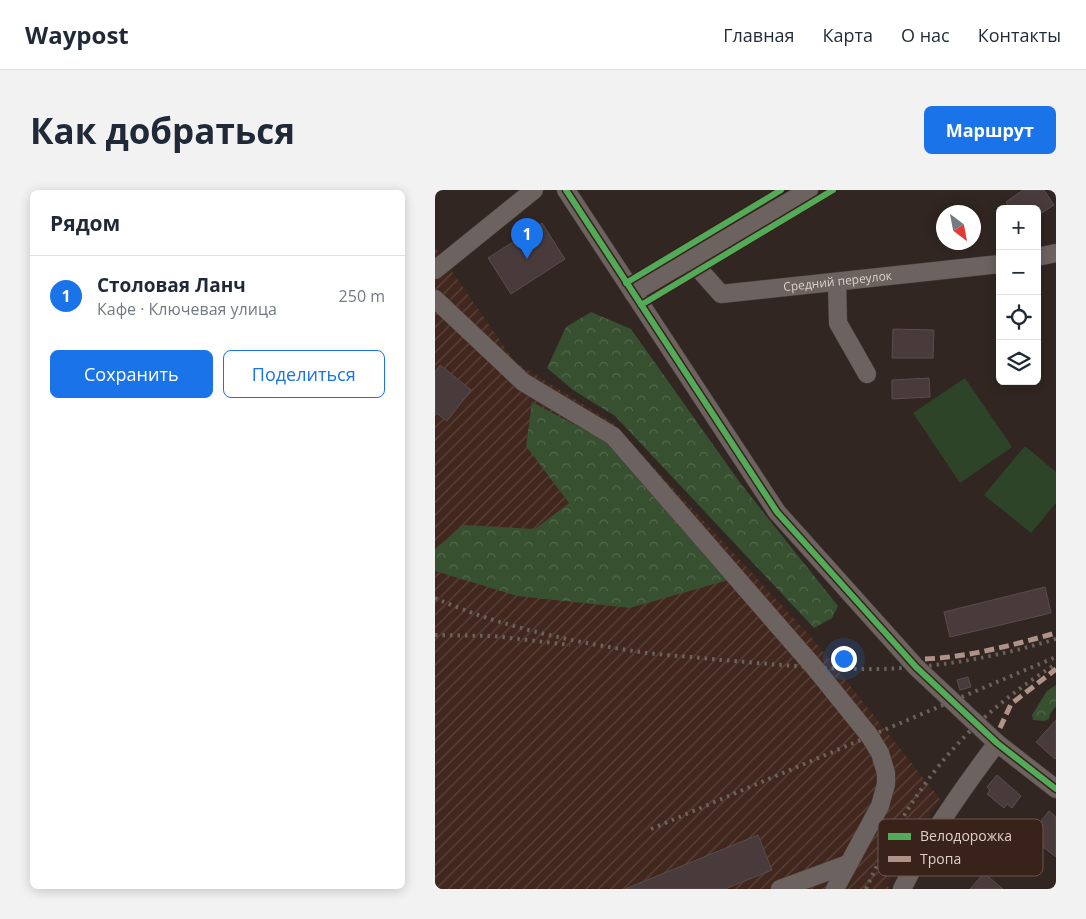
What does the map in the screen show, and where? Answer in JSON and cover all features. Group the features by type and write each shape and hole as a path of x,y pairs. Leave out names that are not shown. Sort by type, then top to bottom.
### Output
{"street":[{"path":"435,270 534,190"},
{"path":"566,190 777,512 916,667 997,743 1056,789"},
{"path":"633,293 809,190"},
{"path":"1041,256 1056,253"},
{"name":"Средний переулок","path":"690,259 721,294 996,264"},
{"path":"837,282 839,323 867,374"},
{"path":"435,299 523,382 613,436 815,667 869,735 880,753 883,763 885,790 880,806 835,889"},
{"path":"943,819 962,789 997,743"},
{"path":"780,889 849,864"},
{"path":"902,889 909,876"}],"shaded area":[{"path":"435,247 515,362 613,423 813,639 940,799 926,819 878,819 878,876 892,876 887,886 891,889 435,889"}],"green space":[{"path":"591,312 631,329 741,484 838,606 832,618 814,628 615,416 573,390 547,368 566,327"},
{"path":"965,378 1012,447 960,483 913,413"},
{"path":"532,402 605,441 728,580 630,608 517,596 435,571 435,549 463,525 535,529 569,503 526,446"},
{"path":"1025,446 1056,472 1056,503 1031,533 984,495"},
{"path":"1056,685 1056,706 1049,719 1044,721 1033,720 1032,715 1047,691"}],"building":[{"path":"1023,190 1044,190 1054,205 1041,213 1041,205 1008,205 1006,202"},
{"path":"542,223 565,259 511,294 488,258"},
{"path":"893,329 934,330 933,358 892,358"},
{"path":"440,365 471,390 447,421 435,412 435,372"},
{"path":"929,378 930,397 892,399 892,380"},
{"path":"1045,587 1051,613 950,637 944,612"},
{"path":"968,677 971,687 960,690 957,680"},
{"path":"1056,720 1056,758 1055,759 1036,742"},
{"path":"997,775 1021,796 1012,808 1007,804 1004,808 987,794 990,790 987,787"},
{"path":"1049,811 1056,817 1056,857 1043,847 1043,819"},
{"path":"758,835 772,870 725,889 625,889"},
{"path":"981,876 988,876 1003,889 970,889"}],"railway":[{"path":"435,598 512,626 620,649 656,654 819,668 891,669 951,663 987,657 1056,639"},
{"path":"435,635 493,636 570,645"},
{"path":"651,829 1056,657"},
{"path":"902,819 921,789 966,735 993,710 1056,664"},
{"path":"866,889 878,864"}],"marked path":[{"path":"925,659 974,653 1056,633"},
{"path":"1000,728 1011,704 1056,669"}],"cycle path":[{"path":"566,190 777,512 916,667 997,743 1056,789"},
{"path":"626,283 781,190"},
{"path":"641,305 833,190"}],"place":[{"name":"Столовая Ланч","path":"527,259"}]}
